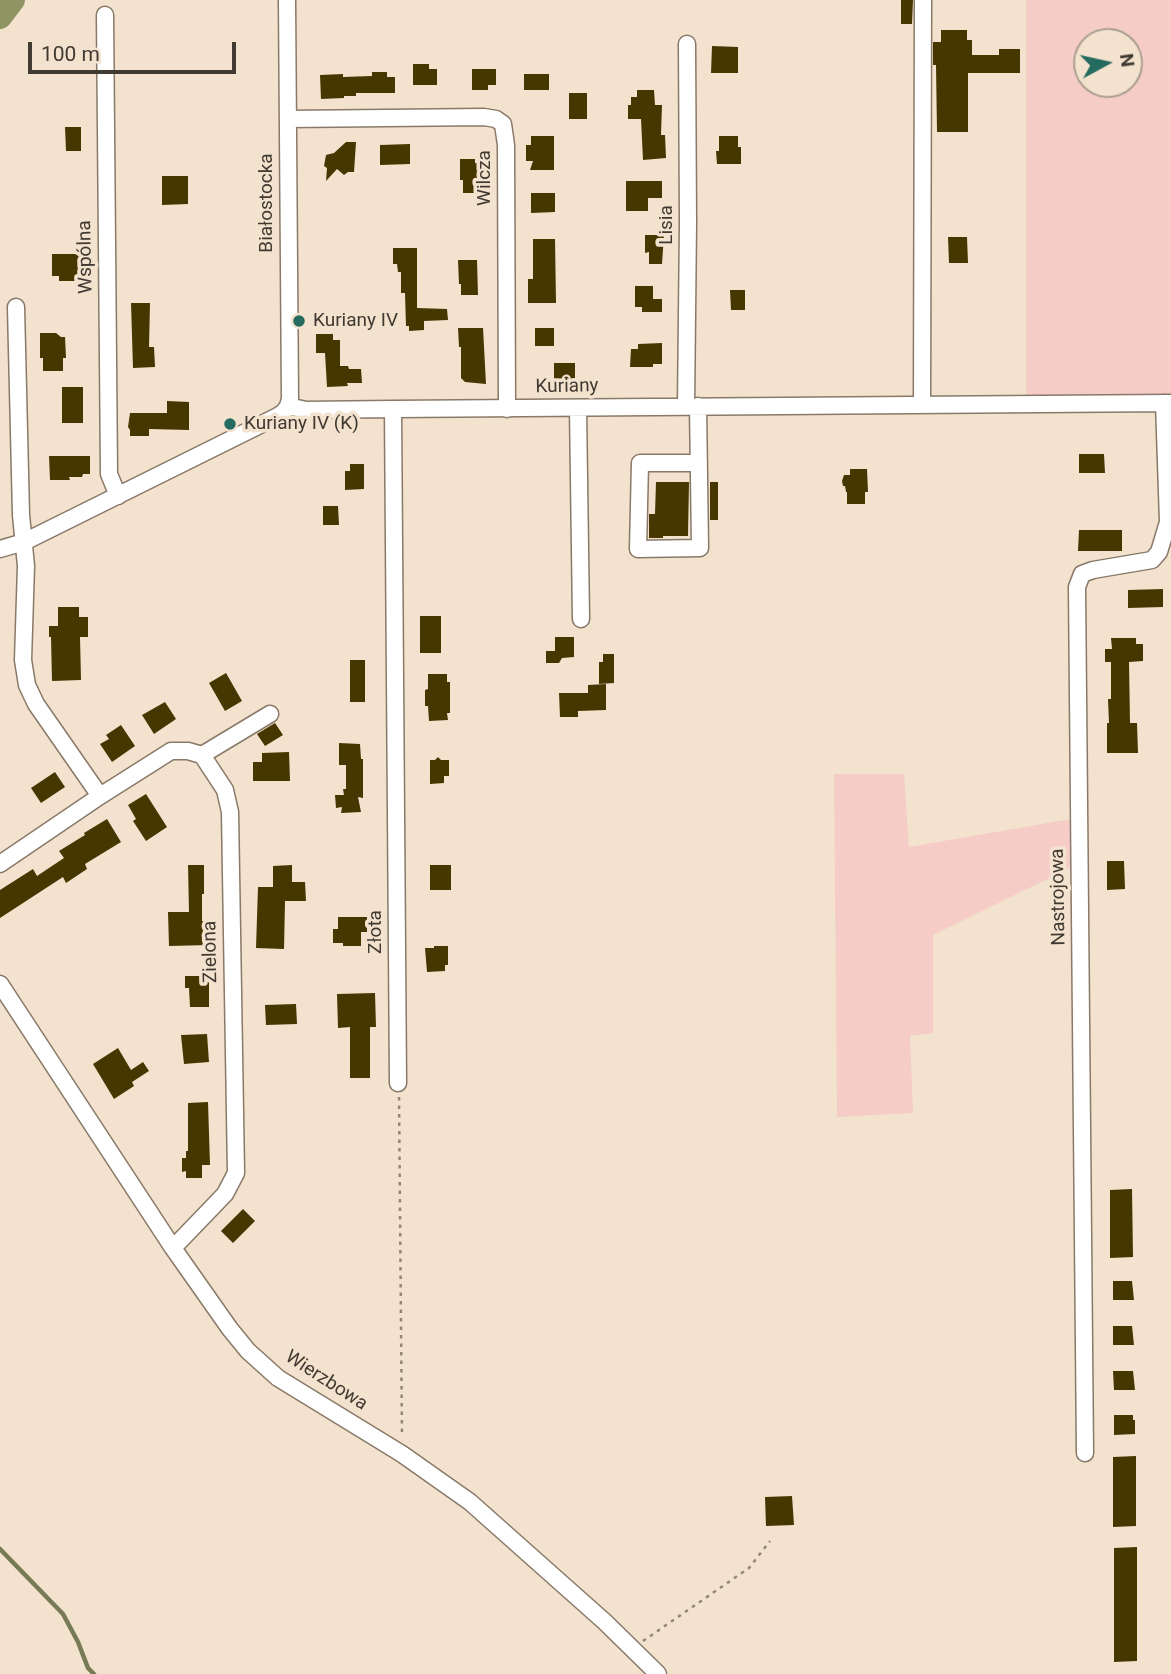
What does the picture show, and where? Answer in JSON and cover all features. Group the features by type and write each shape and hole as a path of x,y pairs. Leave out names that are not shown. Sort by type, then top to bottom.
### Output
{"street":[{"name":"Białostocka","path":"287,0 288,406"},
{"path":"922,405 923,0"},
{"name":"Wspólna","path":"105,15 109,474 118,496"},
{"name":"Lisia","path":"687,44 692,406 699,463 700,548 638,549 640,463 699,463"},
{"name":"Wilcza","path":"288,119 485,117 496,118 503,124 506,132 507,409"},
{"path":"16,307 22,531 26,566 23,660 27,685 36,704 100,796"},
{"name":"Kuriany","path":"288,406 306,410 393,410 1168,403"},
{"name":"Nastrojowa","path":"1085,1453 1077,587 1082,574 1152,560 1159,552 1168,522 1168,403"},
{"path":"0,549 24,542 118,496 278,416 285,412 288,406"},
{"path":"578,408 581,619"},
{"name":"Złota","path":"393,410 398,1083"},
{"path":"0,864 171,751 188,751 202,755 270,714"},
{"name":"Zielona","path":"173,1248 225,1194 236,1173 230,812 225,790 202,755"},
{"name":"Wierzbowa","path":"0,984 173,1248 230,1329 258,1360 278,1378 402,1454 470,1502 605,1622 658,1674"}],"path":[{"path":"398,1083 402,1454"},
{"path":"632,1648 749,1568 770,1541"}],"shaded area":[{"path":"1026,0 1171,0 1171,395 1026,396"},
{"path":"834,774 904,774 909,847 1071,819 1072,867 933,935 933,1033 910,1036 913,1113 837,1117"}],"building":[{"path":"901,0 913,0 912,24 901,24"},
{"path":"941,30 967,30 967,40 972,40 972,55 999,55 999,49 1020,49 1020,73 968,73 968,132 937,132 933,42 941,42"},
{"path":"712,46 738,47 738,73 711,73"},
{"path":"413,64 429,64 429,69 437,69 437,85 413,85"},
{"path":"472,69 496,69 496,85 488,85 488,90 472,90"},
{"path":"372,72 387,72 387,77 395,77 395,93 356,93 356,96 321,99 320,75 372,76"},
{"path":"524,74 549,74 549,90 524,90"},
{"path":"637,90 654,90 655,105 662,105 661,135 665,135 666,158 643,160 641,119 628,119 628,105 631,105 631,97 637,97"},
{"path":"569,93 587,93 587,119 569,119"},
{"path":"65,127 81,127 81,151 66,151"},
{"path":"531,136 554,136 554,170 530,170 533,161 526,161 526,145 531,145"},
{"path":"719,136 738,136 741,164 717,164"},
{"path":"346,142 356,142 354,172 344,175 337,169 326,181 326,155 334,153"},
{"path":"410,144 410,164 380,165 380,145"},
{"path":"460,159 475,159 475,163 483,163 481,193 463,193"},
{"path":"162,176 188,176 188,204 162,205"},
{"path":"626,181 662,181 662,198 648,198 648,211 626,211"},
{"path":"531,193 555,193 555,212 531,213"},
{"path":"645,235 664,235 662,264 649,264 649,252 645,253"},
{"path":"948,237 967,237 968,263 949,263"},
{"path":"533,239 555,239 556,303 528,303 528,279 533,279"},
{"path":"393,248 417,248 417,308 447,309 448,320 424,321 424,330 409,331 409,326 406,326 405,293 401,293 401,272 398,272 397,264 393,264"},
{"path":"52,254 84,254 84,281 59,281 59,276 52,276"},
{"path":"458,260 477,260 478,295 461,295"},
{"path":"635,286 653,286 653,299 662,299 662,312 642,312 642,307 635,307"},
{"path":"730,290 745,290 745,310 731,310"},
{"path":"131,303 150,303 149,347 154,347 155,367 133,368"},
{"path":"458,328 483,328 486,384 465,382 461,378"},
{"path":"535,328 554,328 554,346 535,346"},
{"path":"40,333 56,333 65,337 66,358 63,358 63,371 43,371"},
{"path":"316,334 333,334 333,340 340,340 340,366 361,369 362,383 327,387 325,353 316,353"},
{"path":"662,343 662,364 653,364 653,367 630,367 631,349 638,349 638,344"},
{"path":"554,363 575,363 575,380 554,380"},
{"path":"62,387 83,387 83,423 62,423"},
{"path":"167,401 189,402 189,430 149,429 149,436 130,436 130,413 167,413"},
{"path":"1079,454 1104,454 1105,473 1079,473"},
{"path":"49,456 90,456 90,474 69,477 70,480 50,480"},
{"path":"350,464 364,464 364,489 345,490 345,471 350,471"},
{"path":"850,469 867,469 868,492 865,492 865,504 847,504 847,492 842,481 844,475 850,475"},
{"path":"656,482 689,482 688,536 649,538 649,514 655,514"},
{"path":"710,482 718,482 718,520 710,520"},
{"path":"323,506 338,506 339,525 323,525"},
{"path":"1079,530 1122,530 1122,551 1078,551"},
{"path":"1163,589 1163,607 1128,608 1128,590"},
{"path":"58,607 79,607 79,617 88,617 88,637 80,637 81,680 52,681 49,626 58,626"},
{"path":"420,616 441,616 441,653 420,653"},
{"path":"555,637 574,637 574,657 562,658 559,663 546,663 546,651 555,651"},
{"path":"1111,638 1136,638 1136,644 1143,644 1143,661 1129,662 1130,723 1137,723 1138,753 1107,753 1111,662 1105,662 1105,649 1112,649"},
{"path":"603,654 614,654 614,683 599,684 599,662 603,662"},
{"path":"350,660 365,660 365,702 350,702"},
{"path":"226,673 242,701 225,711 209,683"},
{"path":"428,674 447,674 447,682 450,682 448,720 429,721 428,706 425,706"},
{"path":"606,684 606,710 578,711 578,717 560,717 559,693 588,693 588,685"},
{"path":"165,702 176,719 154,734 142,715"},
{"path":"275,723 283,735 265,746 257,734"},
{"path":"121,725 135,746 112,762 100,744 109,739 106,735"},
{"path":"339,743 360,744 363,759 363,798 358,797 361,812 341,813 342,807 336,808 335,795 344,795 343,789 346,789 346,765 339,765"},
{"path":"289,752 290,781 253,781 253,762 262,762 262,753"},
{"path":"438,757 441,760 449,760 449,776 444,776 444,783 430,784 430,760"},
{"path":"55,772 65,787 41,803 31,788"},
{"path":"146,794 167,827 146,841 133,821 136,819 128,805"},
{"path":"107,819 121,842 85,864 87,869 66,883 63,877 0,918 0,890 33,869 37,876 64,858 59,851"},
{"path":"1107,861 1124,861 1125,889 1107,890"},
{"path":"188,865 204,865 202,921 209,921 209,945 169,946 168,912 189,912"},
{"path":"292,865 292,882 305,882 306,901 285,901 284,949 256,948 258,887 273,887 273,866"},
{"path":"430,865 451,865 451,890 430,890"},
{"path":"338,917 367,917 367,932 361,932 361,946 333,943 333,929 338,929"},
{"path":"448,946 448,965 445,965 445,971 427,972 425,948"},
{"path":"185,976 209,976 209,1007 190,1007"},
{"path":"375,993 376,1027 370,1027 370,1078 350,1078 350,1027 338,1028 337,994"},
{"path":"296,1004 297,1024 266,1025 265,1005"},
{"path":"207,1034 209,1062 184,1064 181,1035"},
{"path":"118,1048 131,1070 143,1062 149,1071 132,1082 134,1086 114,1099 93,1064"},
{"path":"208,1102 210,1165 202,1165 202,1178 186,1178 186,1171 182,1172 182,1158 186,1158 188,1151 188,1103"},
{"path":"1132,1189 1133,1257 1110,1258 1110,1190"},
{"path":"243,1209 255,1221 233,1243 221,1231"},
{"path":"1113,1281 1132,1281 1134,1300 1113,1300"},
{"path":"1113,1326 1132,1326 1134,1345 1113,1345"},
{"path":"1113,1371 1133,1371 1135,1390 1114,1390"},
{"path":"1114,1415 1133,1415 1135,1434 1114,1435"},
{"path":"1136,1456 1136,1526 1113,1527 1113,1457"},
{"path":"792,1496 794,1525 766,1526 765,1497"},
{"path":"1137,1547 1137,1661 1114,1662 1114,1548"}],"waterway":[{"path":"0,17 13,0"},
{"path":"0,1549 63,1614 88,1668 94,1674"}],"place":[{"name":"Kuriany IV","path":"299,321"},
{"name":"Kuriany IV (K)","path":"230,424"}]}
